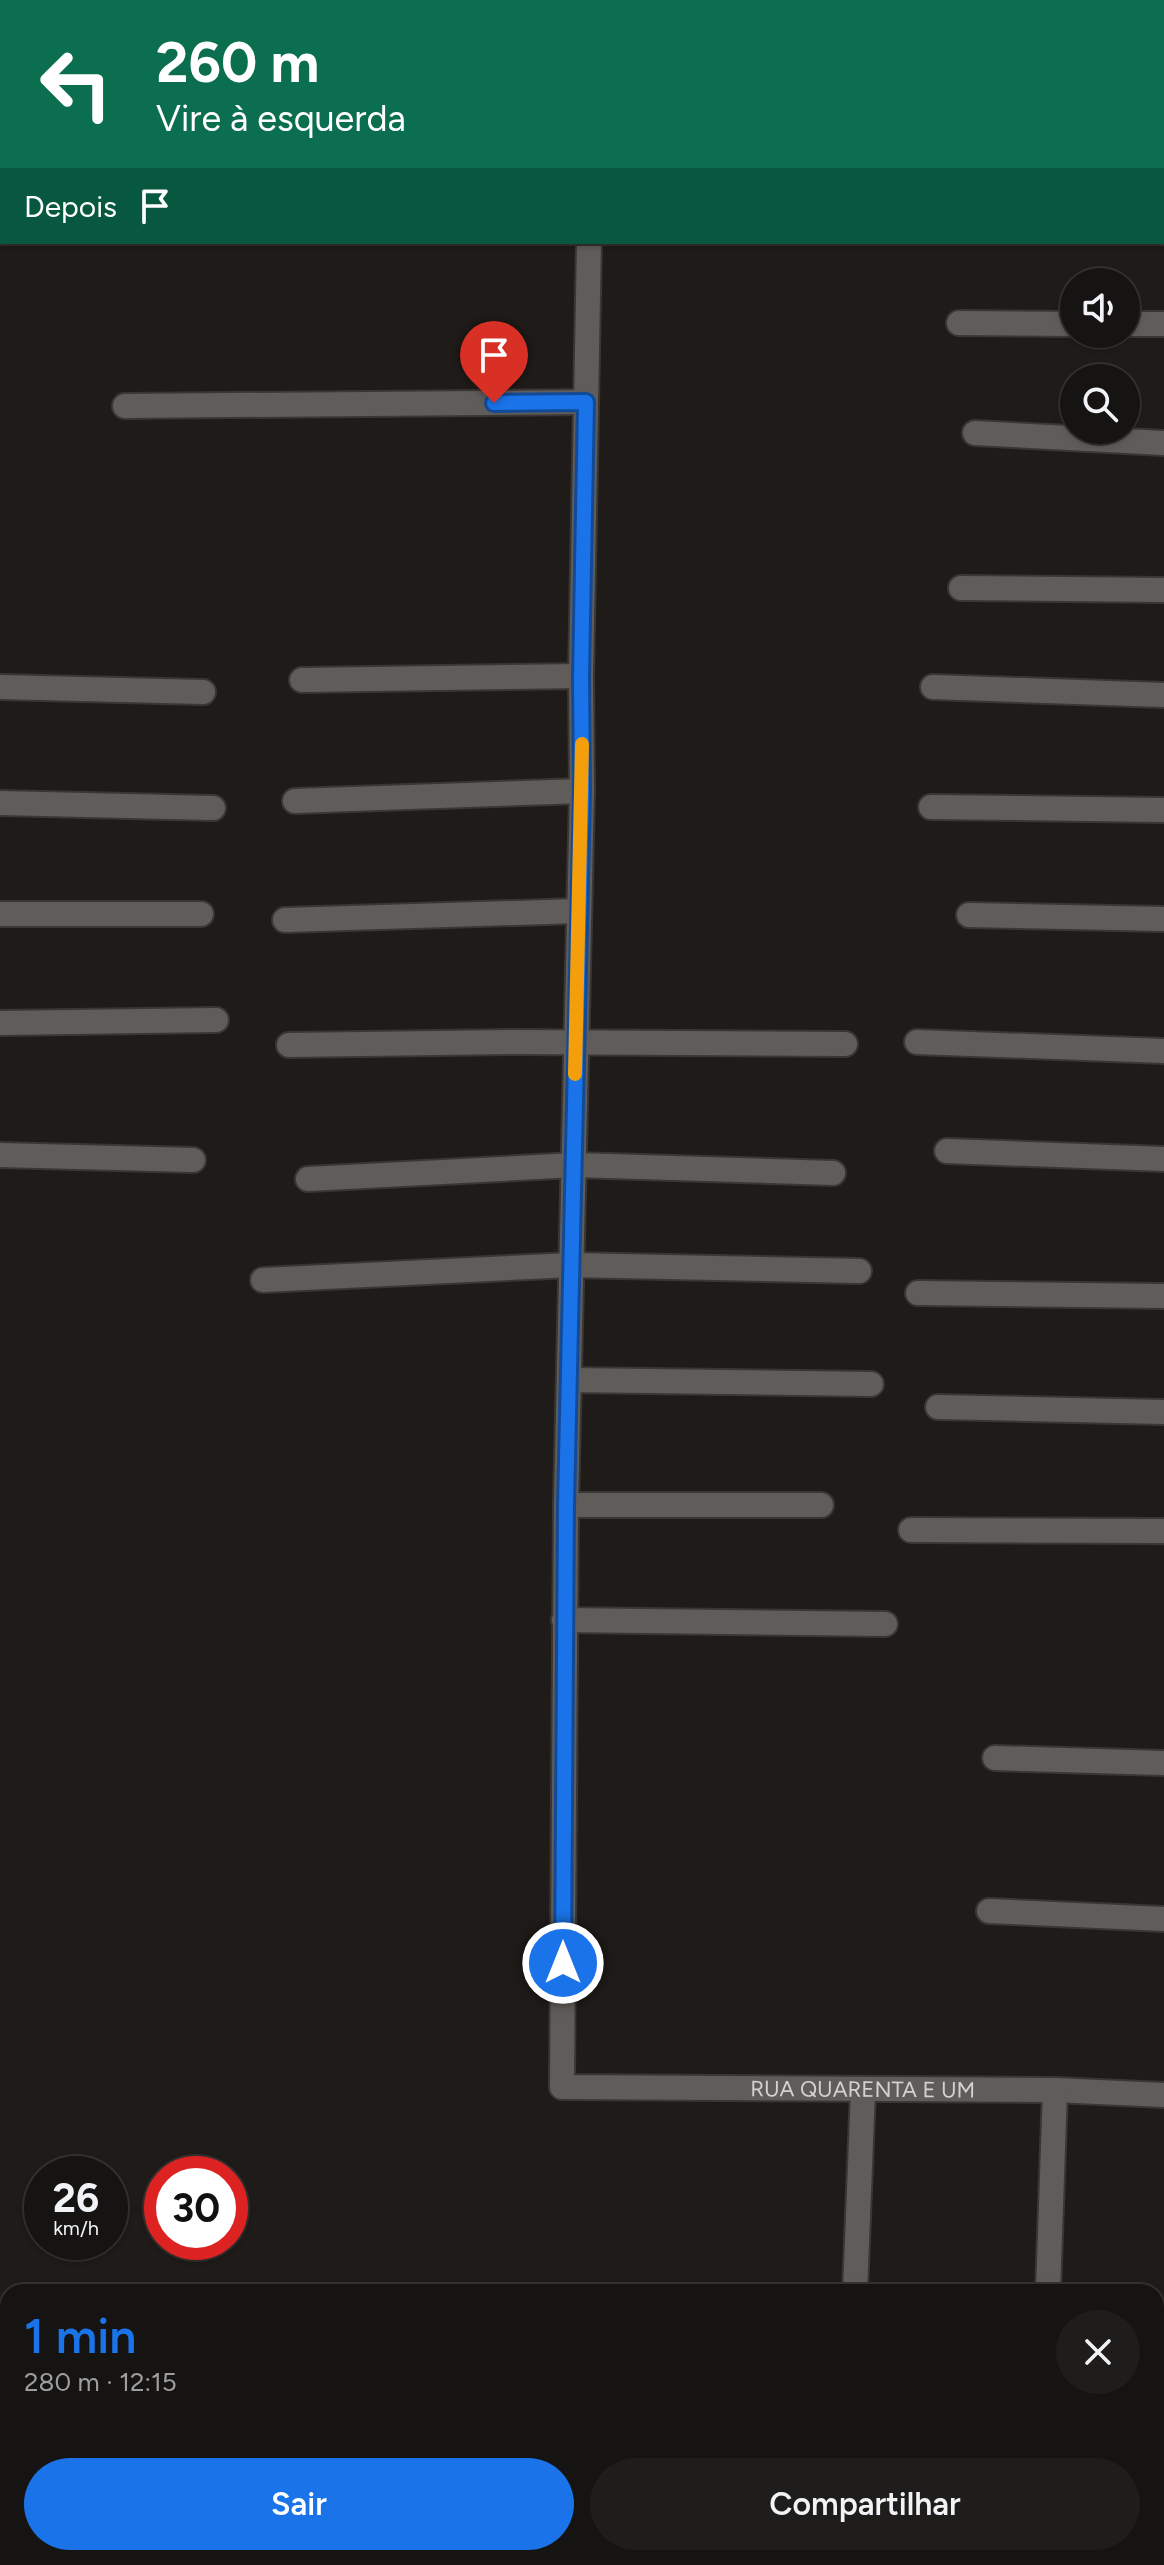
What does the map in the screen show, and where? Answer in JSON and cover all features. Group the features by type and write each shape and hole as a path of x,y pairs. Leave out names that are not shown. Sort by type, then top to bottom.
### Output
{"street":[{"path":"589,244 581,676 582,791 564,1620 885,1624"},
{"path":"959,323 1060,324"},
{"path":"1140,324 1164,324"},
{"path":"125,406 586,402"},
{"path":"975,433 1164,443"},
{"path":"961,588 1164,590"},
{"path":"302,680 581,676"},
{"path":"0,687 203,692"},
{"path":"933,687 1164,695"},
{"path":"295,801 582,791"},
{"path":"0,803 213,808"},
{"path":"931,807 1164,810"},
{"path":"285,920 578,911"},
{"path":"0,914 201,914"},
{"path":"969,915 1164,919"},
{"path":"0,1023 216,1020"},
{"path":"289,1045 512,1042 845,1044"},
{"path":"917,1042 1164,1051"},
{"path":"947,1151 1164,1159"},
{"path":"0,1155 193,1160"},
{"path":"308,1179 575,1165 833,1173"},
{"path":"263,1280 572,1265 859,1271"},
{"path":"918,1293 1164,1296"},
{"path":"569,1380 871,1384"},
{"path":"938,1407 1164,1412"},
{"path":"566,1505 821,1505"},
{"path":"911,1530 1164,1531"},
{"name":"RUA QUARENTA E UM","path":"564,1620 562,2087 1055,2090 1164,2095"},
{"path":"995,1758 1164,1763"},
{"path":"989,1911 1164,1919"},
{"path":"855,2284 863,2090"},
{"path":"1048,2284 1055,2090"}],"slow traffic":[{"path":"575,1074 582,744"}],"route":[{"path":"494,403 586,402 582,791 564,1620 563,1963"}]}
